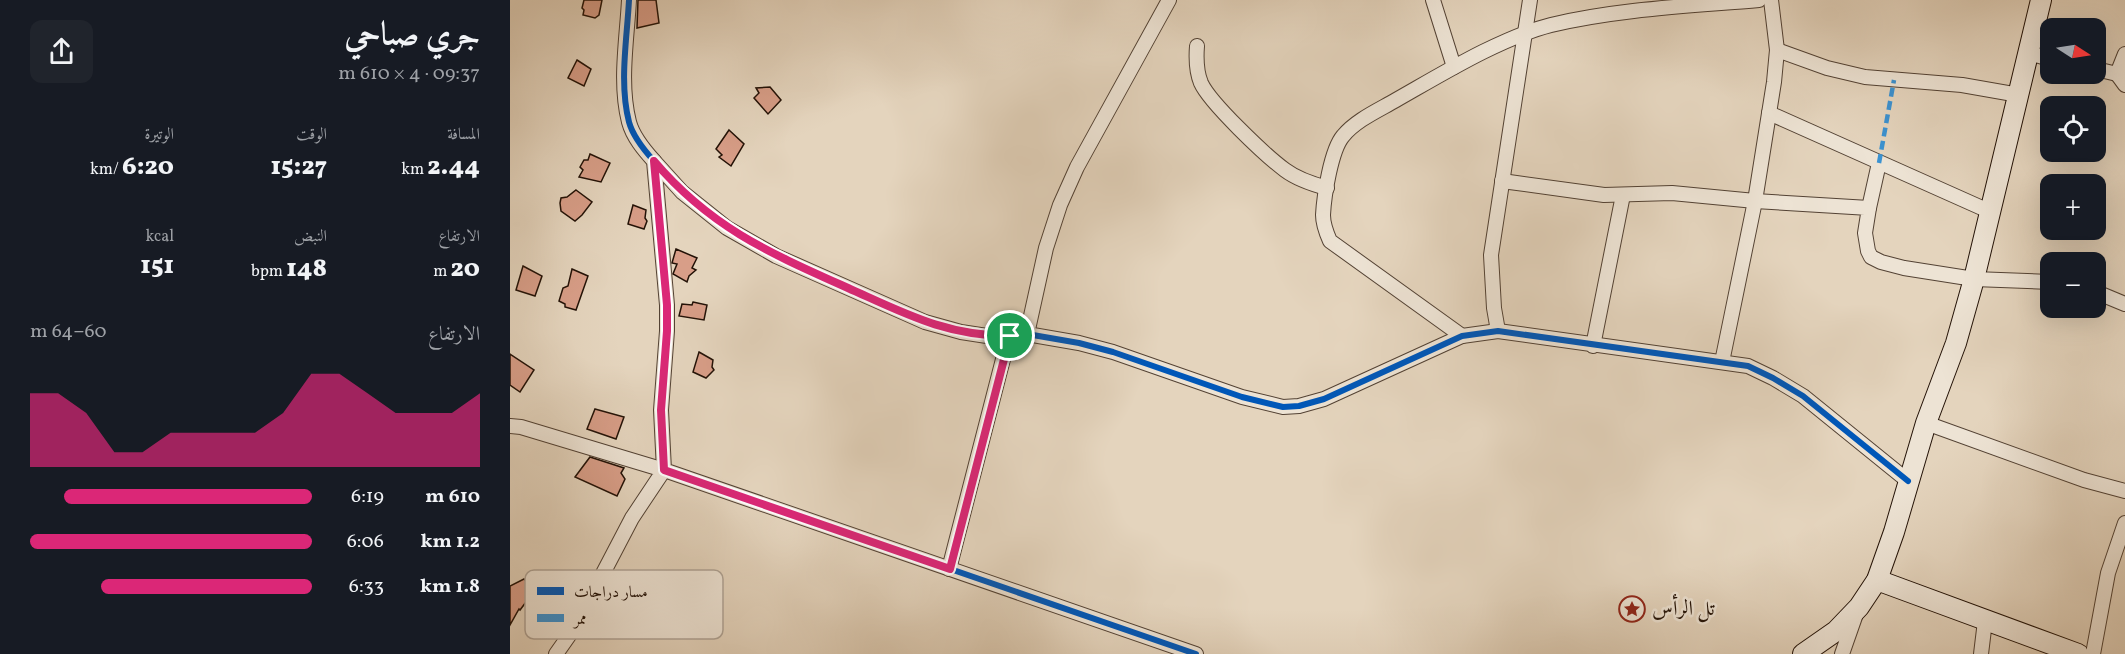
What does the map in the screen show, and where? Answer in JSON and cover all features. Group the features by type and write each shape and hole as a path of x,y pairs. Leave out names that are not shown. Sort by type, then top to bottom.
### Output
{"street":[{"path":"629,0 625,78 630,124 642,147 682,192 727,228 776,256 925,322 961,332 1010,336 1027,334 1079,343 1113,352 1242,397 1283,407 1299,406 1324,399 1462,336 1498,331 1748,366 1803,396 1908,481"},
{"path":"1027,334 1046,248 1060,206 1077,167 1169,0"},
{"path":"1433,0 1454,67"},
{"path":"1498,331 1494,308 1491,255 1530,0"},
{"path":"1462,336 1330,241 1325,231 1323,215 1337,145 1343,136 1374,113 1454,67 1525,33 1552,25 1662,8 1759,0"},
{"path":"1722,362 1755,201 1769,113 1777,50 1771,0"},
{"path":"1803,654 1836,631 1859,607 1876,580 1894,532 1926,423 1956,343 1974,279 2041,0"},
{"path":"1197,46 1196,66 1202,83 1211,97 1285,171 1301,180 1327,188"},
{"path":"1777,50 1827,68 1865,77 1962,86 2019,96"},
{"path":"2029,53 2040,56"},
{"path":"2106,73 2121,80 2125,54"},
{"path":"1769,113 1991,212"},
{"path":"605,570 632,518 664,470 661,410 667,305 654,161"},
{"path":"1879,163 1865,232 1871,257 1904,268 1974,279 2040,282"},
{"path":"1502,181 1581,193 1623,195 1672,193 1869,208"},
{"path":"1593,345 1623,195"},
{"path":"2106,296 2125,304"},
{"path":"950,569 1010,336"},
{"path":"1926,423 2084,480 2125,491"},
{"path":"510,426 664,470 1196,654"},
{"path":"2093,654 2108,573 2125,523"},
{"path":"1876,580 2078,654"},
{"path":"1842,654 1859,607"},
{"path":"1981,654 1985,621"},
{"path":"556,654 567,639"}],"building":[{"path":"584,0 602,0 599,15 595,18 583,15"},
{"path":"638,0 656,0 659,23 637,28"},
{"path":"577,60 591,69 584,86 568,78"},
{"path":"770,87 781,100 768,114 754,98 759,93 756,88"},
{"path":"729,130 744,144 731,166 719,157 722,155 716,149"},
{"path":"590,154 610,163 601,182 579,177 583,170 580,167 584,160 588,160"},
{"path":"576,190 592,202 575,221 561,211 560,203 561,198 567,197"},
{"path":"633,205 646,210 647,221 644,229 628,224"},
{"path":"676,249 697,258 692,268 696,270 689,276 687,282 673,274 677,264 672,263"},
{"path":"523,266 542,276 535,296 516,290"},
{"path":"572,269 588,276 576,310 565,307 565,304 559,301 563,288 568,286"},
{"path":"693,302 707,305 704,320 679,316 682,304 692,305"},
{"path":"699,352 713,360 714,370 706,378 693,372"},
{"path":"510,354 534,370 520,392 510,385"},
{"path":"595,409 624,417 616,439 587,429"},
{"path":"590,457 624,468 621,473 625,479 617,496 575,477"},
{"path":"525,580 525,603 510,625 510,586"}],"marked path":[{"path":"1879,163 1894,80"}],"cycle path":[{"path":"629,0 624,61 626,107 633,133 654,161 667,305 661,410 664,470 1196,654"},
{"path":"654,161 682,192 727,228 776,256 925,322 961,332 987,336 1027,334 1079,343 1113,352 1242,397 1283,407 1299,406 1324,399 1462,336 1498,331 1748,366 1803,396 1908,481"}],"place":[{"name":"تل الرأس","path":"1632,609"}],"route":[{"path":"654,161 699,207 727,228 776,256 925,322 961,332 987,336 1010,336 950,569 664,470 661,410 667,305 654,161"}]}
